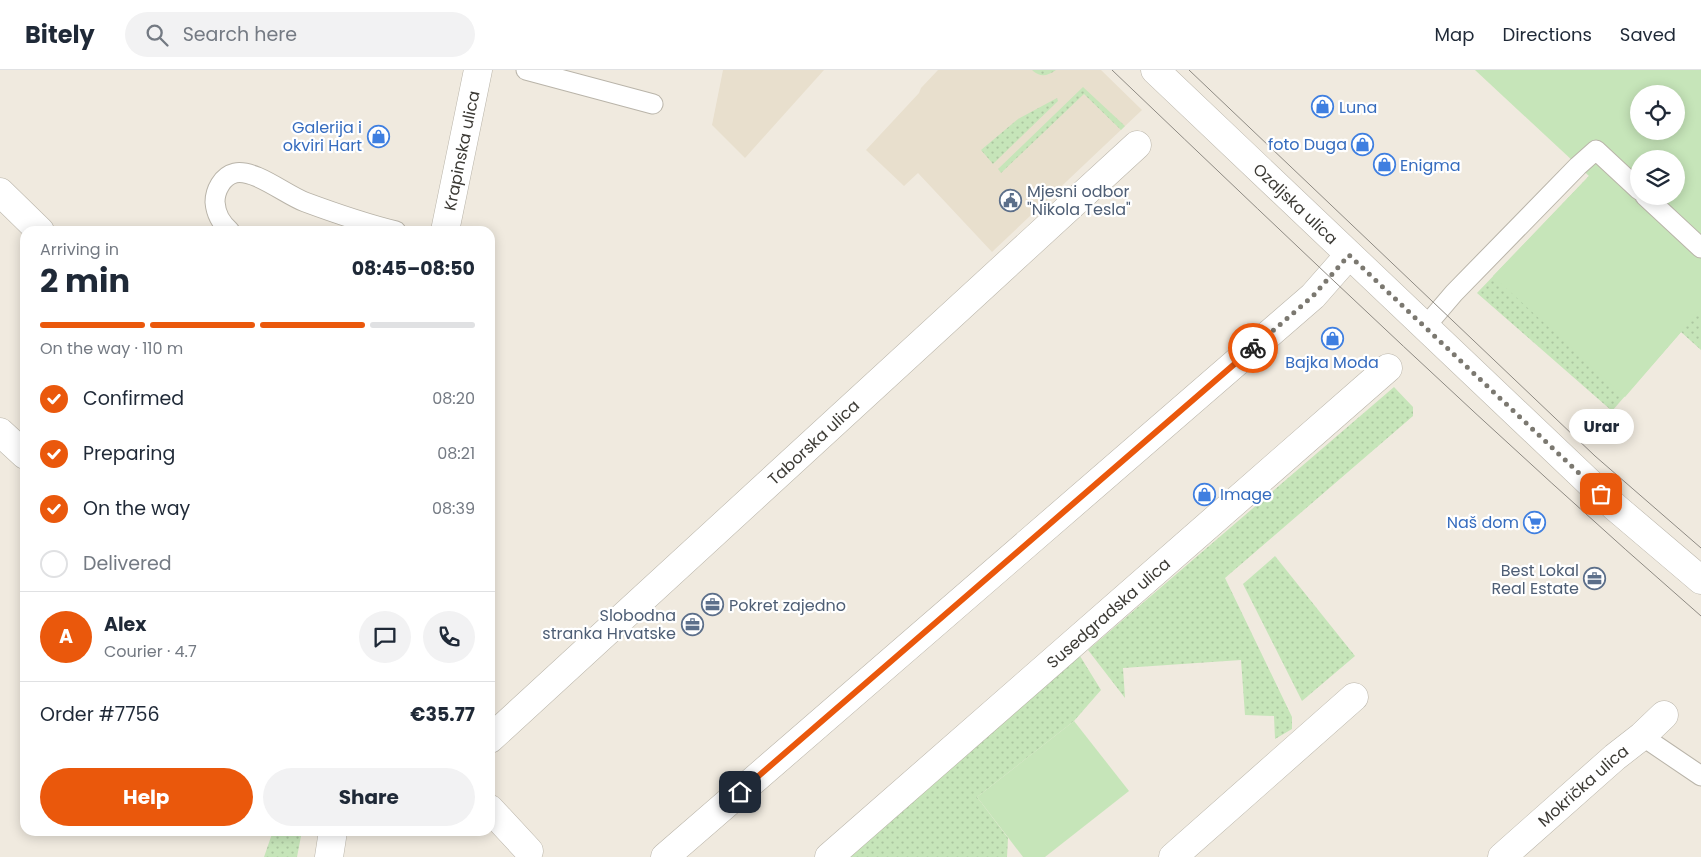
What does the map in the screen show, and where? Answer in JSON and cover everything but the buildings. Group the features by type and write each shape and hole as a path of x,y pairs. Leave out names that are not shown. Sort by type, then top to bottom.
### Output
{"street":[{"name":"Krapinska ulica","path":"446,226 478,70"},
{"name":"Ozaljska ulica","path":"1155,70 1615,507 1701,580"},
{"name":"Taborska ulica","path":"495,734 1136,145"},
{"path":"0,192 35,226"},
{"path":"665,857 1313,296 1349,255"},
{"name":"Susedgradska ulica","path":"829,857 1388,368"},
{"path":"0,432 20,450"},
{"path":"1173,857 1354,697"},
{"name":"Mokrička ulica","path":"1502,857 1664,715"},
{"path":"495,814 529,851"},
{"path":"329,857 332,836"}],"lane":[{"path":"526,70 652,104"},
{"path":"1425,327 1454,293 1596,150 1630,182"},
{"path":"225,226 215,209 215,193 224,179 235,173 254,176 303,201 380,226"},
{"path":"1655,205 1701,248"},
{"path":"1642,736 1701,776"}],"shaded area":[{"path":"723,70 824,70 745,158 712,125"},
{"path":"938,70 1101,70 1142,110 992,252 918,173 904,186 866,150"}],"green space":[{"path":"1032,70 1056,70 1044,75"},
{"path":"1475,70 1701,70 1701,309 1625,397 1493,276 1589,176"},
{"path":"1083,87 1125,126 1121,130 1084,94 1001,173 998,169"},
{"path":"1057,98 1058,101 993,164 981,150 1018,119"},
{"path":"1589,176 1701,301 1701,350 1681,332 1612,411 1477,293"},
{"path":"1394,387 1413,407 1413,416 1225,578 1292,717 1292,729 1275,739 1274,716 1245,715 1241,660 1123,668 1125,698 1088,650"},
{"path":"1275,556 1355,656 1302,701 1243,584"},
{"path":"1080,656 1101,690 1074,721 977,797 1008,838 1007,857 847,857"},
{"path":"1074,721 1129,791 1045,857 1023,857 977,797"},
{"path":"271,836 301,836 297,857 264,857"}],"tram line":[{"path":"1112,70 1477,415 1701,616"},
{"path":"1189,70 1595,456 1701,548"}],"way so far":[{"path":"1253,348 1313,296 1349,255 1601,494"}],"place":[{"name":"Luna","path":"1323,107"},
{"name":"Galerija i okviri Hart","path":"378,136"},
{"name":"foto Duga","path":"1363,144"},
{"name":"Enigma","path":"1384,165"},
{"name":"Mjesni odbor \"Nikola Tesla\"","path":"1011,200"},
{"name":"Bajka Moda","path":"1332,338"},
{"name":"Image","path":"1204,494"},
{"name":"Urar","path":"1601,494"},
{"name":"Naš dom","path":"1535,522"},
{"name":"Best Lokal Real Estate","path":"1595,579"},
{"name":"Pokret zajedno","path":"713,605"},
{"name":"Slobodna stranka Hrvatske","path":"692,624"}],"route":[{"path":"740,792 1253,348"}]}
